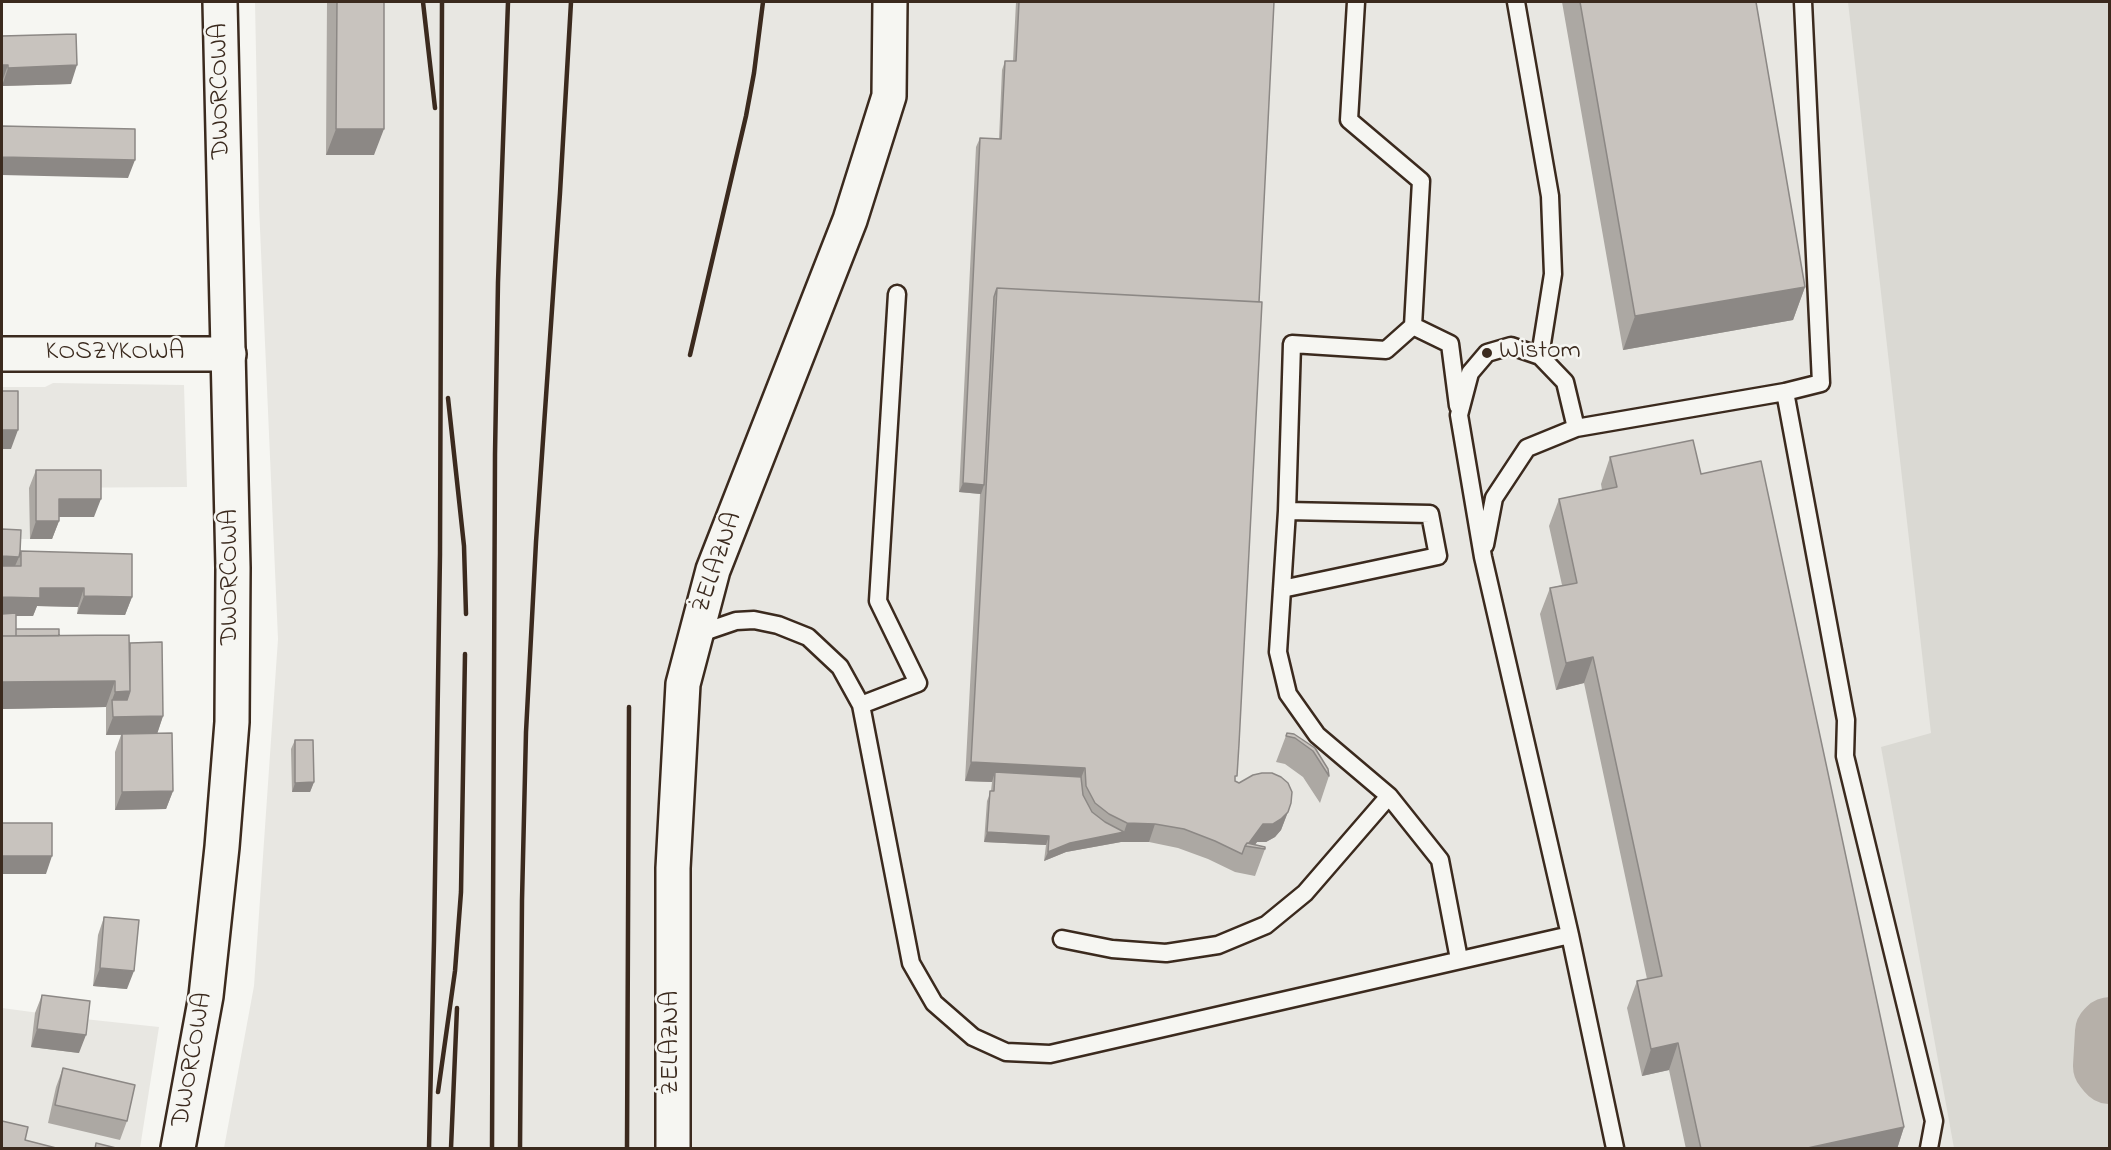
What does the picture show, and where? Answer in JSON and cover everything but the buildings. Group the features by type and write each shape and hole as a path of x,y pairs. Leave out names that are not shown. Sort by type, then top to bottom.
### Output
{"street":[{"name":"DWORCOWA","path":"178,1149 206,996 222,847 232,722 233,568 220,2"},
{"name":"ŻELAZNA","path":"674,1149 673,868 683,684 713,570 850,220 889,96 890,2"},
{"name":"KOSZYKOWA","path":"2,354 229,354"}],"lane":[{"path":"1356,2 1349,120 1421,181 1413,326 1386,350 1292,344 1287,511 1278,652 1288,694 1317,735 1389,796 1440,860 1459,959"},
{"path":"1516,2 1550,196 1553,274 1540,356"},
{"path":"1483,557 1494,498 1527,448 1576,428 1785,392 1821,383 1803,2"},
{"path":"861,705 918,684 878,601 897,294"},
{"path":"1413,326 1450,344 1459,415 1483,557 1570,934 1615,1149"},
{"path":"1459,415 1470,373 1487,353 1511,346 1540,356 1565,382 1576,428"},
{"path":"1785,392 1846,720 1845,756 1934,1121 1929,1149"},
{"path":"1282,589 1438,556 1430,514 1287,511"},
{"path":"695,635 735,621 754,620 778,625 808,637 840,667 861,705 911,963 934,1003 973,1036 1006,1052 1050,1054 1570,934"},
{"path":"1062,939 1112,949 1166,953 1218,945 1266,926 1305,893 1389,796"}],"shaded area":[{"path":"255,2 2109,2 2109,1148 224,1148 254,986 278,639 259,206"},
{"path":"1848,2 2109,2 2109,1148 1954,1148 1881,747 1931,733"},
{"path":"53,383 184,385 187,487 30,488 30,539 18,539 2,566 2,387 45,387"},
{"path":"2,1008 159,1027 140,1148 2,1148"}],"waterway":[{"path":"2110,1030 2106,1066 2110,1071"}],"railway":[{"path":"423,2 435,108"},
{"path":"429,1148 440,554 442,2"},
{"path":"492,1148 495,454 498,282 508,2"},
{"path":"520,1148 526,732 571,2"},
{"path":"690,355 746,116 763,2"},
{"path":"448,398 464,546 466,614"},
{"path":"438,1092 455,971 461,892 465,654"},
{"path":"627,1148 629,707"},
{"path":"451,1148 457,1008"}],"place":[{"name":"Wistom","path":"1487,353"}]}
